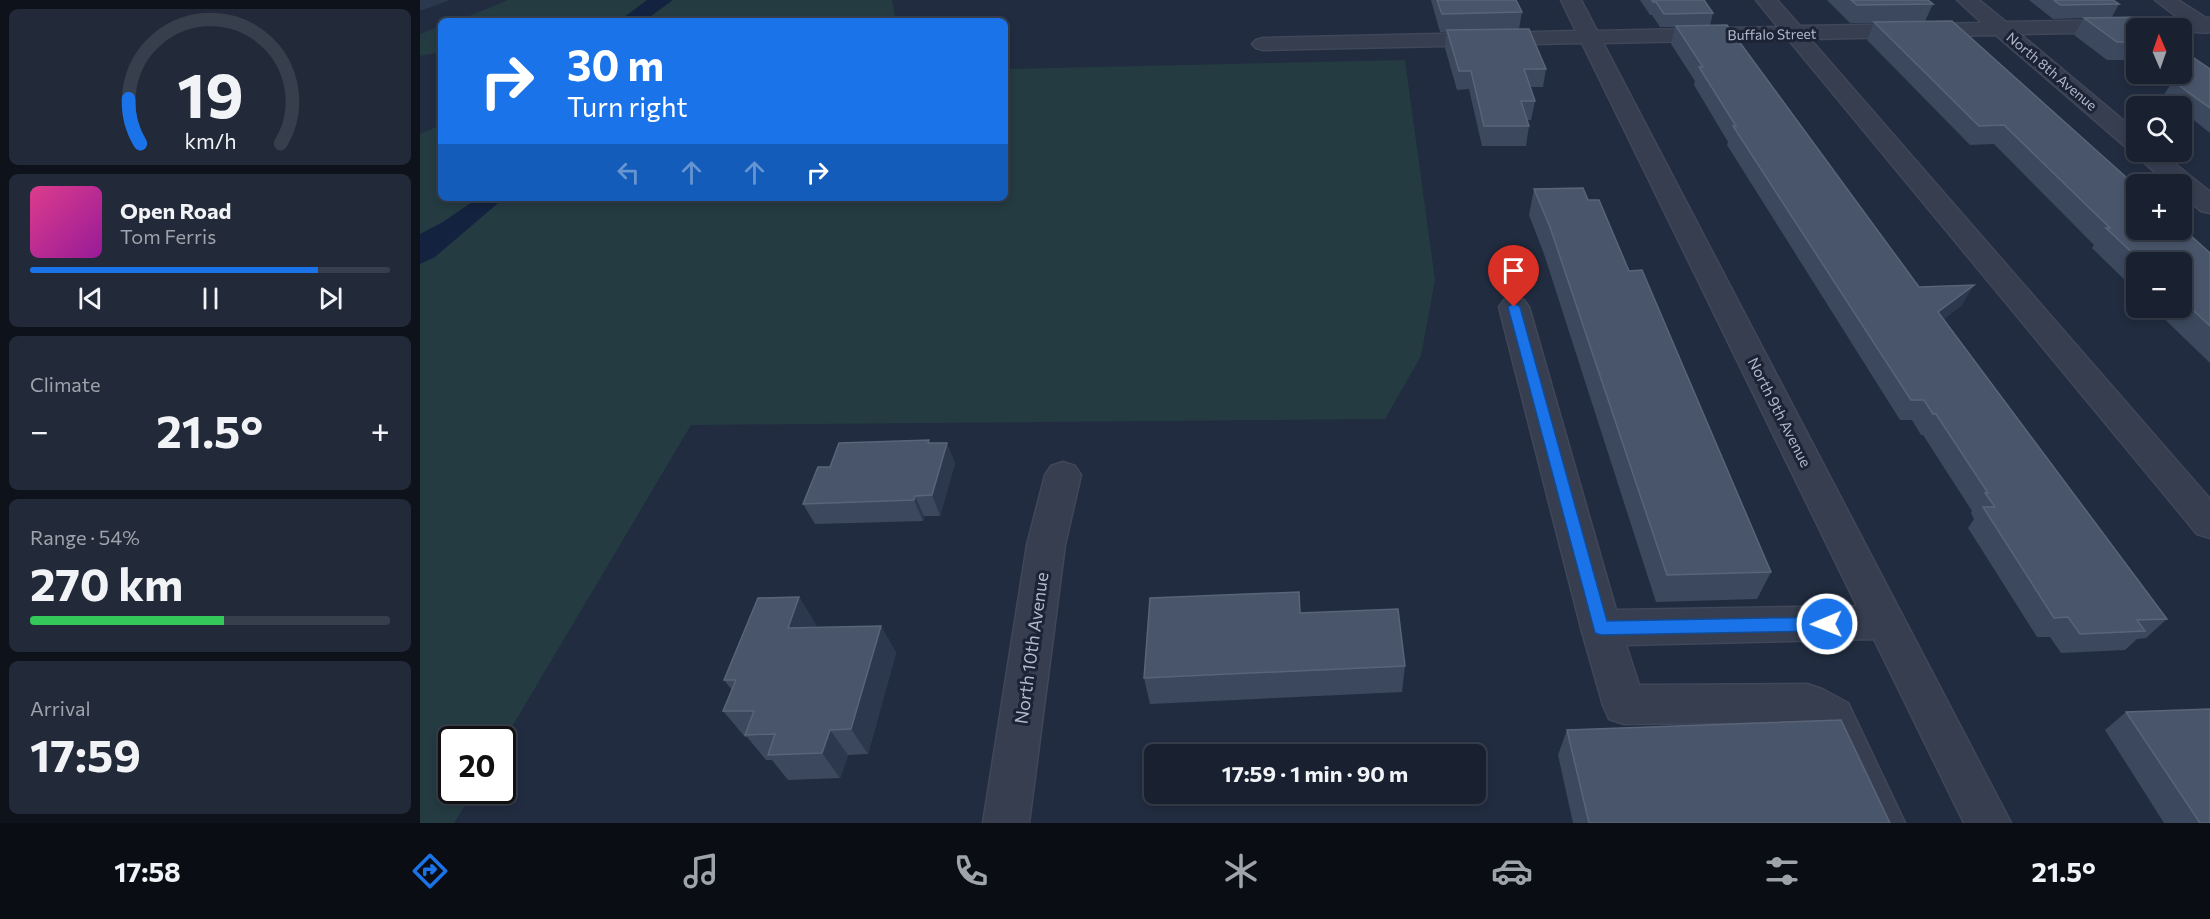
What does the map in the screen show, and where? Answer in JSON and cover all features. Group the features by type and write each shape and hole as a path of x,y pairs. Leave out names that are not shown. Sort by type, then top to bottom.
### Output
{"street":[{"name":"North 9th Avenue","path":"1571,0 1988,823"},
{"path":"1766,0 2210,524"},
{"name":"North 8th Avenue","path":"1967,0 2126,135"},
{"path":"2165,0 2207,26"},
{"name":"Buffalo Street","path":"1263,44 2207,26"},
{"path":"2158,162 2210,206"},
{"path":"1514,307 1624,705 1807,703 1833,717 1882,823"},
{"name":"North 10th Avenue","path":"1006,823 1046,545 1063,475"},
{"path":"1601,628 1887,622"}],"green space":[{"path":"508,0 892,0 895,18 464,18"},
{"path":"438,27 438,53 420,56 420,34"},
{"path":"1405,60 1435,280 1421,356 1385,419 691,425 512,726 438,726 438,804 466,804 454,823 420,823 420,134 438,126 438,201 1008,201 1008,69"}],"water":[{"path":"647,0 673,0 651,18 623,18"},
{"path":"474,201 500,201 435,257 420,264 420,234 443,222"}],"building":[{"path":"1437,0 1516,0 1522,12 1442,14"},
{"path":"1652,0 1704,0 1713,13 1664,14"},
{"path":"1851,0 1928,0 1933,4 1857,5"},
{"path":"2054,0 2113,0 2119,4 2060,5"},
{"path":"2145,17 2147,18 2126,18 2126,42 2117,42 2084,18"},
{"path":"1952,21 2126,177 2126,240 2192,240 2192,237 2210,253 2210,326 2192,309 2192,252 2131,252 2106,228 2110,228 2004,125 1979,126 1874,22"},
{"path":"1727,25 1919,287 1974,285 1938,312 2167,619 2137,620 2145,631 2080,634 2068,617 2054,618 1983,507 1995,507 1985,493 1988,493 1936,414 1933,414 1924,400 1911,400 1733,126 1736,126 1699,67 1703,67 1676,26"},
{"path":"1529,29 1546,69 1524,69 1535,101 1521,101 1529,126 1484,126 1471,71 1459,71 1447,30"},
{"path":"2192,57 2210,69 2210,108 2177,84 2192,84"},
{"path":"1583,188 1588,200 1599,200 1629,271 1642,270 1771,572 1667,575 1550,227 1534,189"},
{"path":"929,440 928,443 947,443 932,495 915,496 914,500 803,504 818,467 830,467 839,443"},
{"path":"1299,592 1300,613 1398,609 1405,666 1144,678 1150,598"},
{"path":"799,597 788,628 881,626 851,729 830,730 822,753 768,755 775,734 745,735 754,711 723,711 736,680 724,680 758,598"},
{"path":"2210,709 2210,823 2200,823 2126,712"},
{"path":"1841,720 1890,823 1589,823 1567,730"}],"route":[{"path":"1514,307 1601,628 1827,624"}]}
